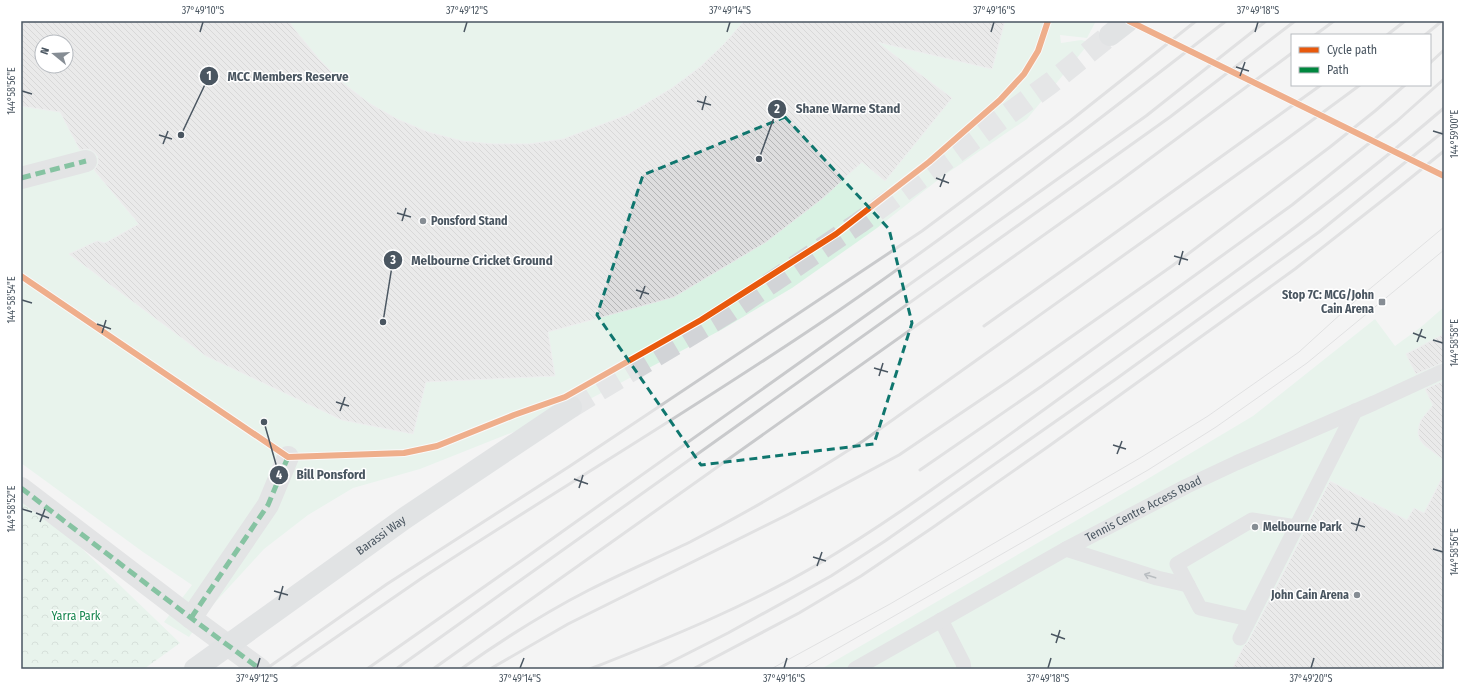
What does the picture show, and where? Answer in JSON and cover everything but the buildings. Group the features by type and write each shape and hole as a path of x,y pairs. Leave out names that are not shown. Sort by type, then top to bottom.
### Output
{"main road":[{"path":"1110,35 1128,21"},
{"name":"Barassi Way","path":"195,669 405,518 571,407"}],"street":[{"path":"21,178 86,161"},
{"path":"190,616 268,505 288,457"},
{"path":"21,488 260,669"}],"lane":[{"name":"Tennis Centre Access Road","path":"855,669 1066,549 1187,486 1438,372 1444,371"},
{"path":"1240,638 1355,411"},
{"path":"1249,619 1200,608 1177,564 1252,520 1296,527"},
{"path":"1066,549 1157,578 1188,585"},
{"path":"941,620 963,663 964,669"}],"highlighted area":[{"path":"785,117 889,229 912,323 874,444 701,465 597,315 643,175"}],"green space":[{"path":"21,21 1096,21 1087,38 1060,35 1061,43 1081,40 1090,42 1027,119 943,176 877,228 792,288 721,330 569,410 420,469 353,488 308,515 264,549 209,609 189,637 164,622 192,585 143,552 21,463"},
{"name":"Melbourne Park","path":"1444,307 1444,669 821,669 1253,416 1375,319 1395,346 1421,327"},
{"name":"Yarra Park","path":"21,490 180,643 144,669 21,669"}],"tunnel":[{"path":"571,407 730,311 859,223 1052,82 1110,35"}],"tram line":[{"path":"771,669 890,604 1140,458 1208,416 1299,352 1354,302 1444,227"},
{"path":"802,669 1148,470 1216,427 1307,363 1444,250"}],"railway":[{"path":"266,669 387,584 570,466 922,231 1070,121 1196,21"},
{"path":"290,669 422,578 737,378 841,309 987,204 1226,21"},
{"path":"367,669 1146,116 1266,21"},
{"path":"396,669 1170,117 1295,21"},
{"path":"1316,34 1334,21"},
{"path":"1388,34 1405,21"},
{"path":"1426,34 1442,21"},
{"path":"1431,62 1444,50"},
{"path":"433,669 1117,183 1291,54"},
{"path":"920,470 1042,386 1292,205 1397,121 1444,79"},
{"path":"984,326 1320,86"},
{"path":"461,669 540,617 601,584 690,542 821,468 863,441 1284,141 1359,86"},
{"path":"490,669 568,624 789,514 899,455 1007,382 1172,266 1330,147 1404,86"},
{"path":"590,669 676,634 760,596 815,566 880,525 985,452 1236,271 1321,208 1444,108"},
{"path":"657,669 728,633 831,576 885,541 1116,379 1319,232 1444,131"},
{"path":"693,669 799,613 861,576 932,528 1049,446 1295,269 1444,151"}],"marked path":[{"path":"21,178 86,161"},
{"path":"191,618 268,505 288,457"},
{"path":"21,488 260,669"}],"cycle path":[{"path":"21,276 288,457 404,453 437,446 514,415 565,397 701,320 836,234 929,162 1000,100 1024,74 1038,51 1048,21"},
{"path":"1129,21 1444,176"}],"place":[{"name":"MCC Members Reserve","path":"181,135"},
{"name":"Shane Warne Stand","path":"759,159"},
{"name":"Ponsford Stand","path":"423,221"},
{"name":"Stop 7C: MCG/John Cain Arena","path":"1382,302"},
{"name":"Melbourne Cricket Ground","path":"383,322"},
{"name":"Bill Ponsford","path":"264,422"},
{"name":"Melbourne Park","path":"1255,527"},
{"name":"John Cain Arena","path":"1357,595"}]}
